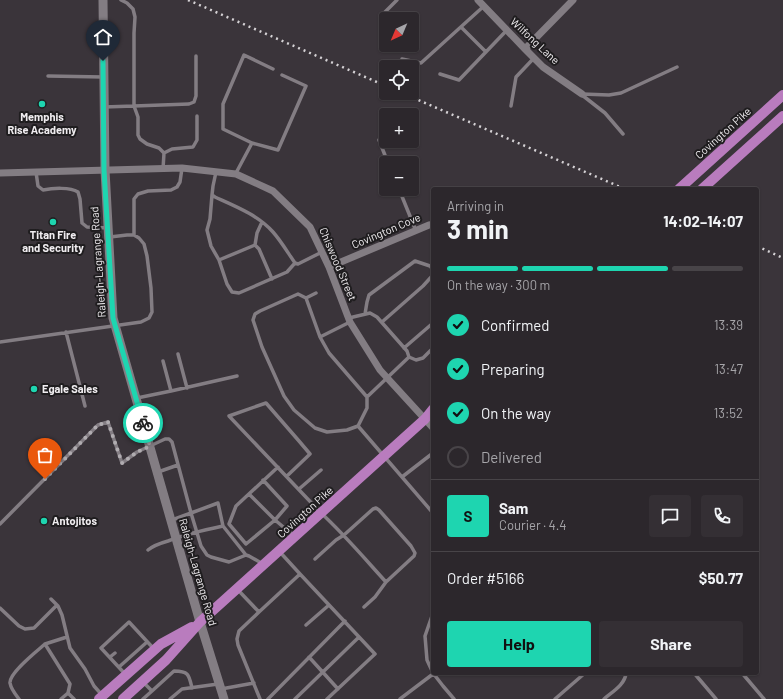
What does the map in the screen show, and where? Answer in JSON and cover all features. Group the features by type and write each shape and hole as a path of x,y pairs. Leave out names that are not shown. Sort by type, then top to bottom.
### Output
{"main road":[{"name":"Raleigh-Lagrange Road","path":"103,0 104,170 113,318 200,622 224,699"},
{"name":"Covington Pike","path":"681,187 783,95"},
{"path":"704,187 783,116"},
{"name":"Covington Pike","path":"123,699 166,660 200,622 429,417"},
{"name":"Covington Pike","path":"101,697 161,644 200,622"}],"street":[{"name":"Wilfong Lane","path":"478,0 534,58 582,94"},
{"path":"525,49 573,0"},
{"name":"Chiswood Street","path":"0,173 182,168 236,174 273,191 310,227 329,267 349,320 380,370 429,417"},
{"name":"Covington Cove","path":"329,267 416,231 431,227"}],"lane":[{"path":"121,0 133,9 135,17 134,106 138,117 138,136 147,144 159,148 164,153 163,169"},
{"path":"385,12 397,0"},
{"path":"402,59 421,63 484,6"},
{"path":"461,27 486,52"},
{"path":"440,74 459,80 507,30"},
{"path":"273,69 244,55 223,104 223,129 252,143 278,150 306,86 282,75"},
{"path":"104,107 189,104 194,102 196,96 196,56"},
{"path":"511,106 516,77 534,58"},
{"path":"582,94 609,95 621,93 677,67"},
{"path":"48,76 104,77"},
{"path":"582,94 605,113 623,134"},
{"path":"164,153 172,149 193,147 197,140 198,116"},
{"path":"378,140 385,156"},
{"path":"236,174 252,143"},
{"path":"134,235 134,199 138,194 148,191 171,190 178,187 182,168"},
{"path":"36,172 38,186 43,190 74,189 78,192 82,223 87,227 108,228"},
{"path":"216,172 213,186 210,219 207,230 211,246 219,260 227,284 232,292 239,293 272,279 287,272 295,263 298,264 322,252"},
{"path":"212,195 239,207 262,222 274,233 295,263"},
{"path":"402,196 416,231"},
{"path":"254,245 262,222"},
{"path":"0,342 141,322 149,318 152,312 151,288 144,244 134,235 108,237"},
{"path":"219,260 254,245"},
{"path":"254,245 259,249 272,279"},
{"path":"365,314 369,295 415,261 431,267"},
{"path":"382,322 431,277"},
{"path":"306,298 316,293"},
{"path":"298,294 306,298 320,337 329,353 366,397 367,408 358,426 347,430 327,432 315,428 294,410 284,396 262,347 253,320 255,314 260,310 298,294"},
{"path":"320,337 349,320 370,313 382,322 407,351 408,357 403,363 366,397"},
{"path":"404,348 431,325"},
{"path":"66,332 85,406"},
{"path":"408,357 416,360 422,358 431,350"},
{"path":"178,354 187,388"},
{"path":"163,361 171,391"},
{"path":"136,398 237,376"},
{"path":"287,476 310,454 266,403 229,416 321,513 333,523 386,582"},
{"path":"0,524 98,425 108,422 122,463 137,452 169,439 172,442 196,531 204,552 211,557 229,562 246,555"},
{"path":"358,426 431,511"},
{"path":"402,477 431,455"},
{"path":"157,472 178,465"},
{"path":"263,480 287,506 274,520 246,544 229,524 236,506 263,480 278,467"},
{"path":"299,489 321,470"},
{"path":"248,494 274,520 295,537"},
{"path":"171,520 218,503 223,526 246,555 259,561 263,565"},
{"path":"315,559 373,509 376,508 379,510 411,546 415,553 414,556 386,582 375,597 364,607"},
{"path":"148,550 154,546 196,531 223,526"},
{"path":"279,551 375,654 327,699"},
{"path":"260,699 238,645 237,639 239,632 300,574"},
{"path":"237,589 259,612"},
{"path":"51,599 57,605 62,615 70,648 85,669 101,697"},
{"path":"0,608 19,626 25,629 34,628 57,605"},
{"path":"306,626 329,605"},
{"path":"431,619 425,636 427,660 431,669"},
{"path":"268,699 344,621"},
{"path":"126,675 101,648 129,622 154,650"},
{"path":"133,636 138,632"},
{"path":"296,699 359,636"},
{"path":"19,699 13,691 10,682 12,676 45,644 67,637"},
{"path":"119,667 147,642"},
{"path":"45,644 70,684 68,693 61,699"},
{"path":"110,657 115,653"},
{"path":"309,657 338,689"},
{"path":"143,699 174,671 181,671 189,676 192,688"},
{"path":"400,699 431,675"},
{"path":"435,675 454,699"},
{"path":"556,699 583,675"},
{"path":"604,699 623,682 626,675"},
{"path":"696,675 716,699"},
{"path":"744,675 764,699"},
{"path":"142,682 152,691"},
{"path":"170,699 182,689 254,683"},
{"path":"68,693 74,699"}],"railway":[{"path":"188,0 379,83"},
{"path":"418,100 620,187"},
{"path":"759,247 783,258"}],"way so far":[{"path":"45,479 98,425 108,422 122,463 137,452 150,446 143,423"}],"place":[{"name":"Memphis Rise Academy","path":"42,104"},
{"name":"Titan Fire and Security","path":"53,222"},
{"name":"Egale Sales","path":"34,389"},
{"name":"Antojitos","path":"44,521"}],"route":[{"path":"103,61 104,170 113,318 143,423"}]}
